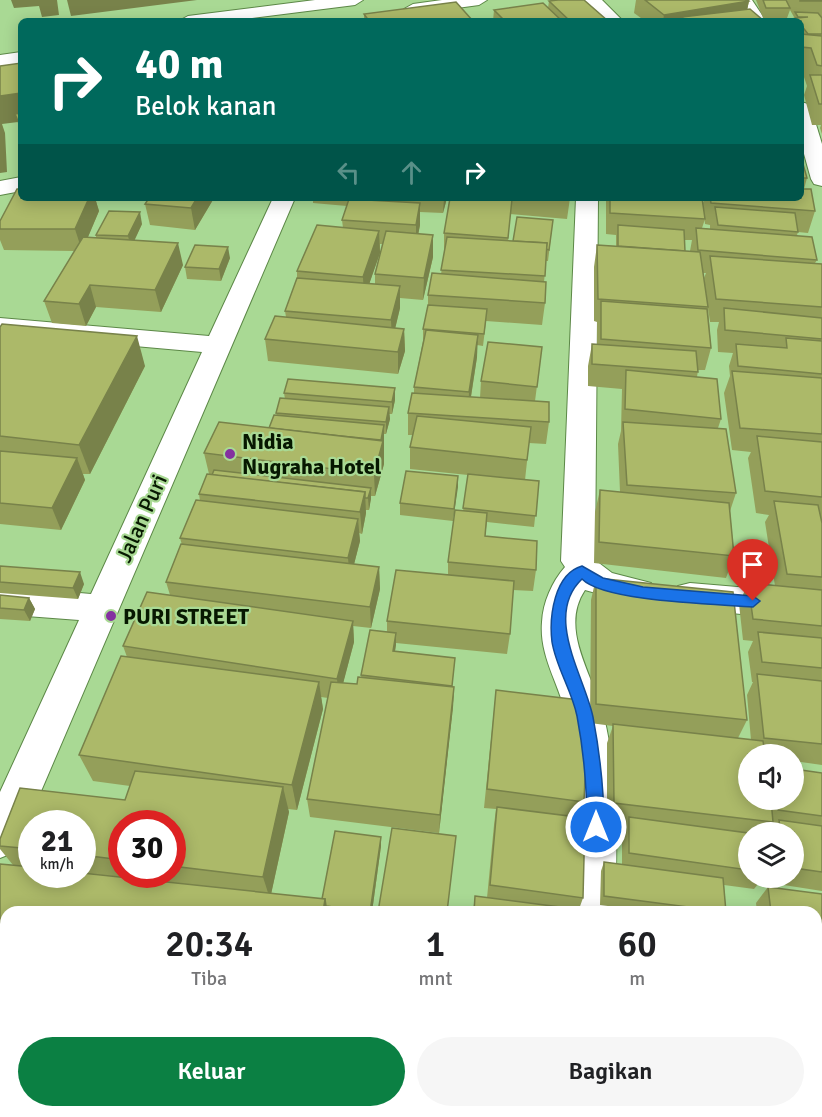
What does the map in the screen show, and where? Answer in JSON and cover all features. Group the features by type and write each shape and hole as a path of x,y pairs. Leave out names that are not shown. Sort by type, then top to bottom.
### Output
{"street":[{"path":"212,18 355,0"},
{"path":"399,10 479,0"},
{"path":"592,0 611,18"},
{"path":"744,0 755,18"},
{"path":"340,18 365,15"},
{"path":"0,45 18,42"},
{"path":"0,61 18,58"},
{"path":"804,118 822,179"},
{"path":"0,188 18,185"},
{"name":"Jalan Puri","path":"0,838 100,608 283,201"},
{"path":"587,201 578,561 582,571 590,579 601,583 643,593 822,608"},
{"path":"0,326 218,345"},
{"path":"582,571 569,583 561,600 560,642 585,714 596,781 593,906"},
{"path":"0,600 100,608"}],"building":[{"path":"584,0 605,18 567,18 549,1"},
{"path":"645,0 748,0 749,1 664,15"},
{"path":"763,0 786,0 790,8 766,8"},
{"path":"456,2 470,18 367,18 364,14"},
{"path":"543,3 559,18 502,18 494,10"},
{"path":"750,9 760,18 683,18"},
{"path":"795,12 818,13 822,18 822,34 808,34 804,29 804,18 796,18 808,17 798,17"},
{"path":"804,34 822,36 822,66 817,65 811,48 804,47"},
{"path":"18,63 18,93 0,96 0,66"},
{"path":"810,75 822,75 822,104 819,104"},
{"path":"17,189 18,201 88,201 75,229 0,229 0,221"},
{"path":"804,189 811,189 815,211 711,203 711,201 804,201"},
{"path":"147,201 195,201 191,208 145,204"},
{"path":"348,201 420,203 416,225 342,220"},
{"path":"449,201 512,201 508,238 444,233"},
{"path":"610,201 702,201 705,219 610,213"},
{"path":"715,207 795,213 798,232 718,225"},
{"path":"109,211 140,212 128,236 96,235"},
{"path":"517,217 553,220 549,250 546,249 547,243 513,241"},
{"path":"317,225 379,231 363,277 297,271"},
{"path":"618,225 684,230 685,251 618,246"},
{"path":"696,228 812,237 817,260 698,250"},
{"path":"386,231 433,235 424,278 375,274"},
{"path":"83,237 178,243 155,290 90,285 79,304 44,301"},
{"path":"447,237 547,243 545,276 441,270"},
{"path":"195,245 228,247 219,269 185,267"},
{"path":"597,245 700,252 708,307 598,299"},
{"path":"710,256 822,264 822,307 716,299"},
{"path":"432,273 546,282 545,303 428,295"},
{"path":"297,278 400,286 391,320 285,311"},
{"path":"601,301 707,309 711,348 601,339"},
{"path":"428,305 487,309 484,334 423,329"},
{"path":"724,308 822,318 822,339 725,330"},
{"path":"275,316 404,329 398,352 265,339"},
{"path":"2,324 137,336 79,445 0,436 0,327"},
{"path":"426,330 478,335 469,392 414,387"},
{"path":"786,338 822,341 822,374 738,366 736,344 787,348"},
{"path":"488,342 542,347 537,387 481,381"},
{"path":"592,344 696,351 698,372 592,364"},
{"path":"626,370 717,379 721,419 625,409"},
{"path":"732,371 822,378 822,434 740,428"},
{"path":"288,379 395,388 392,402 284,393"},
{"path":"412,393 549,402 549,422 408,413"},
{"path":"280,398 389,407 386,422 276,413"},
{"path":"274,415 384,425 381,440 269,428"},
{"path":"417,416 531,427 527,460 410,447"},
{"path":"219,422 383,441 374,474 204,453"},
{"path":"623,422 726,429 736,493 627,485"},
{"path":"757,436 822,442 822,497 765,491"},
{"path":"0,451 77,458 52,508 0,503"},
{"path":"214,470 371,488 368,498 365,498 365,492 212,475"},
{"path":"406,471 458,476 454,509 400,503"},
{"path":"207,474 365,492 360,512 199,494"},
{"path":"468,474 539,481 536,516 463,508"},
{"path":"600,490 729,503 734,556 599,542"},
{"path":"196,500 358,519 348,558 180,538"},
{"path":"774,501 818,505 822,523 822,577 787,574"},
{"path":"455,510 487,513 485,536 537,541 536,570 448,562"},
{"path":"181,544 379,567 370,607 166,582"},
{"path":"0,566 80,572 73,588 0,582"},
{"path":"396,570 514,581 510,634 387,621"},
{"path":"596,578 733,592 747,720 596,704"},
{"path":"748,583 822,590 822,626 753,619"},
{"path":"147,592 353,621 337,679 123,646"},
{"path":"0,595 29,598 24,610 0,608"},
{"path":"370,630 396,633 393,651 455,658 452,686 361,675"},
{"path":"758,632 822,638 822,668 762,662"},
{"path":"121,656 319,682 292,785 79,755"},
{"path":"757,674 822,681 822,744 764,738"},
{"path":"358,677 454,687 440,815 307,799 331,682 357,684"},
{"path":"496,690 588,701 584,802 487,789"},
{"path":"613,724 763,741 763,744 738,744 738,810 772,810 773,822 614,803"},
{"path":"804,770 822,773 822,816 778,810 804,810"},
{"path":"135,771 283,787 263,877 186,868 186,810 108,810 108,858 96,857 96,810 18,810 18,848 0,846 0,839 20,788 125,800"},
{"path":"497,807 585,818 583,898 490,885"},
{"path":"629,817 738,832 738,869 629,853"},
{"path":"804,823 822,826 822,872 804,869"},
{"path":"392,828 456,836 448,906 379,906"},
{"path":"335,831 381,837 371,906 326,906 325,899 322,899"},
{"path":"604,862 723,878 725,906 680,906 604,896"},
{"path":"0,864 18,866 18,888 96,888 96,874 108,876 108,888 186,888 186,884 325,899 324,906 0,906"},
{"path":"768,888 822,894 822,906 770,906"},
{"path":"475,896 552,906 474,906"}],"place":[{"name":"Nidia Nugraha Hotel","path":"230,454"},
{"name":"PURI STREET","path":"111,616"}],"route":[{"path":"596,827 596,781 585,714 560,642 561,600 569,583 582,571 590,579 601,583 643,593 753,601"}]}
